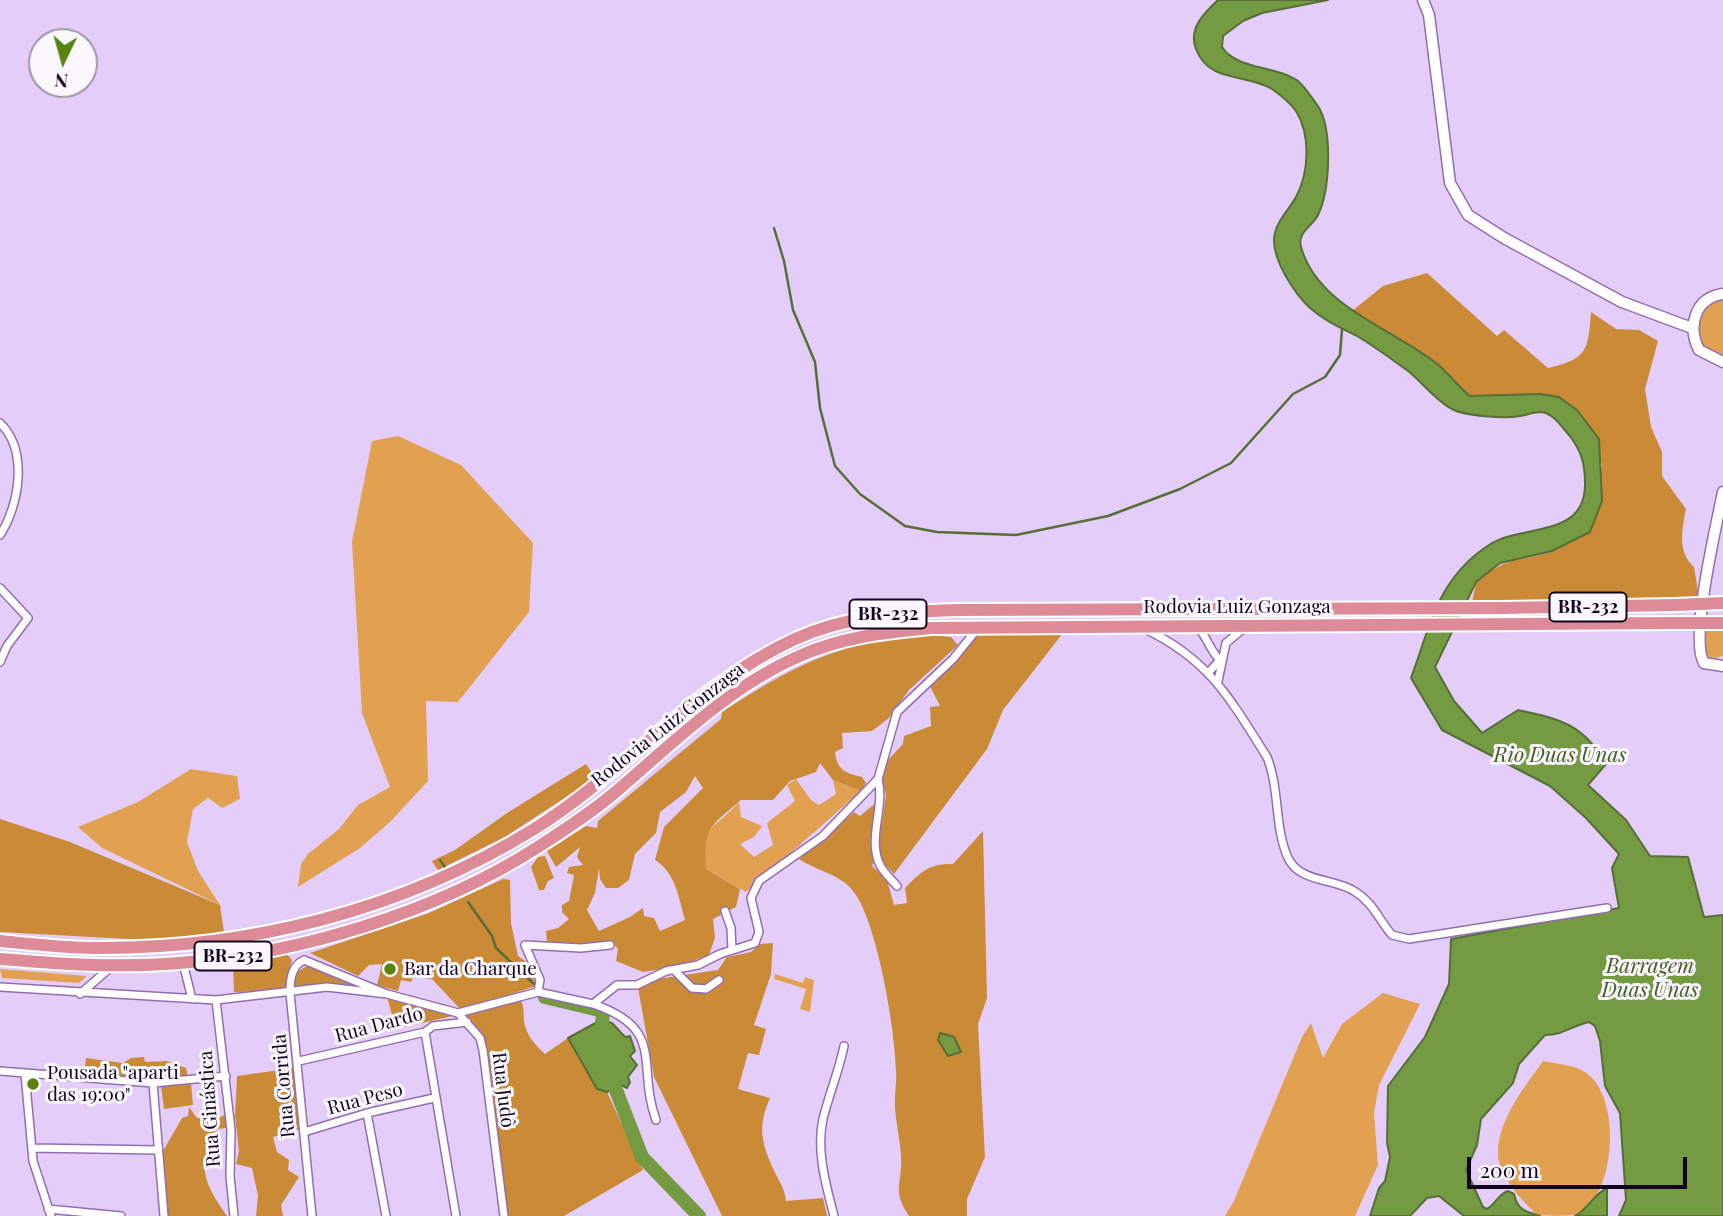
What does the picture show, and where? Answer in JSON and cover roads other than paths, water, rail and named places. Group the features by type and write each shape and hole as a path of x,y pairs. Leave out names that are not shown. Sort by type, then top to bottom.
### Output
{"highway":[{"name":"Rodovia Luiz Gonzaga","path":"0,942 93,948 186,945 297,927 378,902 495,852 535,828 625,764 717,686 753,661 797,638 878,615 956,610 1502,608 1723,603"},
{"name":"Rodovia Luiz Gonzaga","path":"0,959 113,966 183,963 302,942 385,919 457,891 504,867 608,798 741,687 803,654 881,633 931,628 1723,623"}],"main road":[{"path":"1423,0 1429,15 1450,183 1468,215 1504,239 1622,302 1692,328"},
{"path":"1723,294 1704,301 1696,313 1692,328 1699,350 1723,362"},
{"path":"1723,492 1705,584 1700,657 1704,663 1723,666"}],"street":[{"path":"0,423 12,439 17,478 15,505 0,535"},
{"path":"0,588 28,618 7,646 0,662"},
{"path":"1218,682 1220,660 1226,643 1236,632 1250,625"},
{"path":"1195,626 1205,635 1210,651 1220,660"},
{"path":"1142,627 1164,638 1218,682 1272,771 1283,840 1294,866 1302,874 1357,892 1369,901 1392,936 1409,939 1607,908"},
{"path":"897,886 879,864 875,842 881,800 878,779 897,712 953,659 978,628"},
{"path":"0,639 7,646"},
{"path":"1209,672 1220,660"},
{"path":"593,1004 617,985 637,985 674,970 698,965 732,950 750,946 757,937 759,925 751,898 760,881 823,836 878,779"},
{"path":"725,911 731,928 732,950"},
{"path":"302,942 304,960 387,994 458,1013 538,992 618,1012 636,1030 646,1048 648,1099 656,1121"},
{"path":"538,992 540,980 525,945 581,948 610,945"},
{"name":"Rua Corrida","path":"304,960 297,964 292,973 290,993 299,1061 312,1216"},
{"path":"183,963 192,999"},
{"path":"80,994 113,966"},
{"path":"674,970 692,988 706,989 719,980"},
{"path":"0,987 80,994 216,1000 290,993 327,986 387,994"},
{"name":"Rua Ginástica","path":"216,1000 226,1076 234,1216"},
{"name":"Rua Judô","path":"458,1013 480,1038 483,1050 504,1216"},
{"name":"Rua Dardo","path":"299,1061 425,1032 439,1025 467,1022"},
{"path":"425,1032 456,1216"},
{"path":"834,1216 821,1142 823,1120 839,1074 844,1045"},
{"path":"0,1071 153,1083 226,1076"},
{"path":"25,1074 36,1172 50,1212 121,1216"},
{"path":"153,1083 164,1216"},
{"name":"Rua Peso","path":"304,1132 367,1112 434,1097"},
{"path":"367,1112 386,1216"},
{"path":"32,1148 158,1150"}],"water":[{"name":"Barragem Duas Unas","path":"1218,0 1328,0 1262,13 1243,21 1223,36 1222,47 1237,60 1279,72 1298,81 1318,106 1323,117 1328,144 1325,191 1318,215 1303,233 1300,242 1310,268 1323,286 1358,314 1436,363 1470,396 1540,394 1559,397 1577,410 1599,439 1602,501 1590,532 1552,551 1500,563 1476,582 1435,667 1454,701 1482,733 1518,710 1559,721 1580,732 1606,764 1588,785 1626,820 1650,856 1688,857 1704,917 1723,915 1723,1216 1619,1216 1626,1200 1620,1113 1605,1086 1600,1041 1595,1026 1589,1022 1557,1034 1545,1035 1519,1064 1513,1083 1481,1119 1477,1145 1466,1170 1483,1207 1487,1209 1508,1191 1514,1194 1517,1204 1523,1210 1540,1216 1464,1216 1439,1196 1427,1198 1410,1216 1370,1216 1379,1188 1385,1181 1390,1157 1387,1143 1388,1086 1425,1037 1449,984 1451,939 1619,908 1612,868 1619,854 1586,818 1550,786 1442,730 1411,678 1438,604 1458,572 1489,545 1503,538 1550,527 1575,513 1583,501 1584,469 1582,457 1573,441 1549,415 1541,412 1495,417 1452,409 1408,371 1362,339 1321,317 1298,294 1281,267 1274,239 1277,227 1296,197 1304,177 1304,131 1296,111 1272,89 1219,73 1202,60 1196,49 1194,35 1203,16"},
{"path":"601,1020 612,1023 625,1037 630,1036 635,1051 630,1056 637,1065 628,1077 630,1082 627,1088 621,1085 607,1092 597,1089 568,1038"},
{"path":"940,1033 954,1037 961,1052 948,1056 938,1040"},
{"path":"1607,1188 1607,1216 1575,1216 1598,1194"}],"waterway":[{"path":"774,228 784,261 793,310 815,362 820,408 835,466 860,494 905,526 937,532 1016,535 1108,516 1180,489 1231,463 1293,394 1325,377 1340,355 1342,329"},
{"path":"440,860 445,867"},
{"path":"468,902 492,936 496,948 534,984"},
{"path":"545,997 603,1011 601,1039"},
{"path":"609,1072 642,1157 699,1216"}],"place":[{"name":"Bar da Charque","path":"390,969"},
{"name":"Pousada \"aparti das 19:00\"","path":"33,1084"}],"water label":[{"name":"Rio Duas Unas","path":"1560,755"}]}
